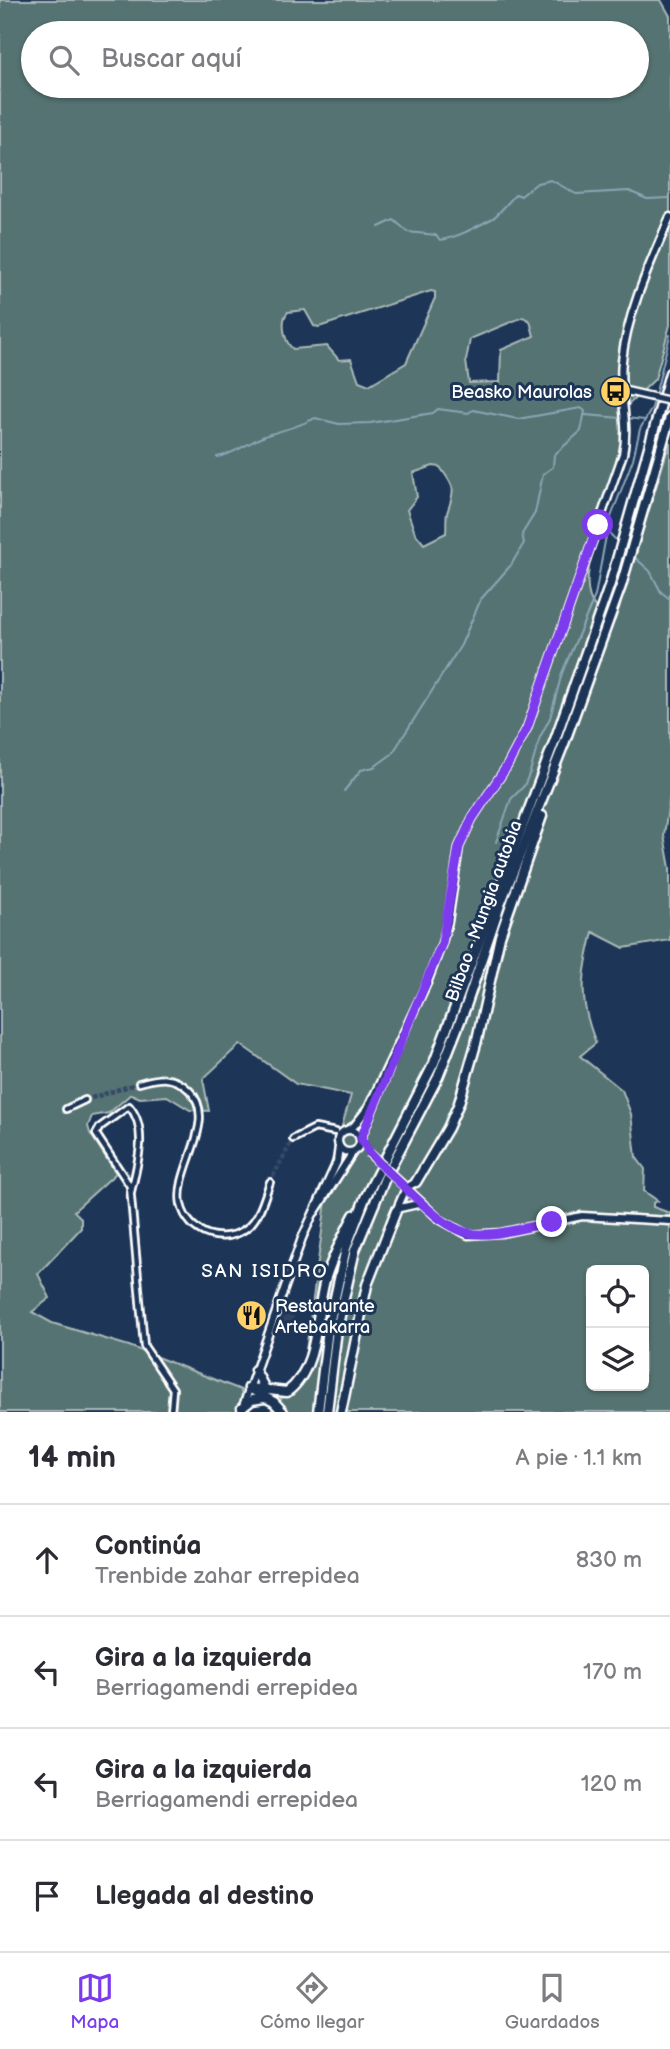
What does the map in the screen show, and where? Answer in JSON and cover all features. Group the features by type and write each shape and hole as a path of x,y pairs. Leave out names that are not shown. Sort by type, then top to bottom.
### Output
{"highway":[{"name":"Bilbao - Mungia autobia","path":"318,1412 337,1281 365,1198 434,1063 556,737 621,545 670,373"},
{"name":"Bilbao - Mungia autobia","path":"327,1412 339,1320 355,1250 385,1178 443,1065 551,778 630,553 670,417"},
{"path":"416,1182 448,1128 459,1103 476,1044 500,936 550,793 551,778"},
{"path":"249,1388 264,1393 287,1392 298,1384 306,1369 326,1277 357,1208 365,1198"},
{"path":"341,1412 367,1285 396,1211"},
{"path":"256,1370 264,1393 283,1412"},
{"path":"241,1410 264,1393"}],"street":[{"path":"308,1222 361,1139 442,943 448,922 454,867 463,836 527,728 620,466 626,423 621,375 626,335 670,217"},
{"path":"622,390 670,401"},
{"path":"241,1410 308,1222 337,1162 338,1138 362,1117 394,1054"},
{"path":"139,1083 163,1077 172,1079 192,1093 197,1104 200,1121 180,1195 185,1214 200,1232 226,1237 248,1226 270,1182"},
{"path":"66,1109 85,1100"},
{"path":"131,1192 141,1138 136,1115 129,1106 100,1127 96,1134 130,1186 144,1346 173,1390 171,1412"},
{"path":"293,1139 315,1128 336,1132"},
{"path":"347,1130 355,1131 369,1153 451,1228 480,1236 582,1216 670,1221"},
{"path":"339,1146 344,1151 369,1153"},
{"path":"396,1211 405,1187 416,1182 422,1203"},
{"path":"396,1211 408,1205 422,1203"}],"shaded area":[{"path":"289,1302 295,1304 293,1328 281,1324"}],"green space":[{"path":"0,0 661,0 670,16 670,325 655,379 623,410 626,433 622,460 595,544 589,569 588,591 596,608 615,620 670,442 670,795 664,835 670,868 670,940 624,948 593,932 584,976 584,1000 596,1043 580,1056 622,1090 631,1114 636,1157 645,1169 644,1191 658,1201 653,1203 653,1207 670,1213 670,1412 270,1412 303,1373 331,1164 351,1095 296,1084 240,1044 203,1079 209,1111 190,1110 167,1096 140,1098 131,1094 109,1113 92,1116 88,1126 90,1133 116,1173 74,1211 81,1218 81,1228 38,1274 50,1298 32,1312 52,1323 129,1346 241,1390 244,1412 0,1412","holes":["431,291 435,292 435,298 406,363 369,385 359,381 351,359 339,360 327,346 293,349 285,336 284,320 288,312 305,310 314,326 319,327","523,317 530,321 534,336 501,350 500,382 469,383 466,361 470,339","433,466 440,467 451,483 453,492 446,533 424,544 415,533 407,510 417,497 413,473"]}],"waterway":[{"path":"379,227 394,220 408,232 436,235 440,240 447,239 493,218 516,194 521,196 537,183 551,180 576,194 629,191 647,199 669,198"},
{"path":"496,842 511,799 524,786 530,772 540,737 550,718 562,673 595,596 608,525 633,459 640,429 652,408 670,335"},
{"path":"217,457 315,418 339,424 370,423 433,413 438,409 468,413 473,410 518,419 581,408 585,411 581,431 554,455 553,467 543,474 535,513 522,534 524,543 511,565 481,599 461,645 392,754 374,767 361,770 344,791"},
{"path":"585,415 621,418"},
{"path":"626,418 645,420"},
{"path":"607,531 618,542"},
{"path":"632,555 650,571 661,592 670,599"}],"tunnel":[{"path":"85,1100 139,1083"},
{"path":"270,1182 293,1139"}],"place":[{"name":"Beasko Maurolas","path":"615,392"},
{"name":"Restaurante Artebakarra","path":"252,1316"}],"district":[{"name":"SAN ISIDRO","path":"265,1271"}],"route":[{"path":"552,1222 490,1235 468,1235 460,1232 439,1219 369,1153 361,1138 442,943 448,922 454,867 463,836 485,796 513,756 527,728 598,525"}]}
